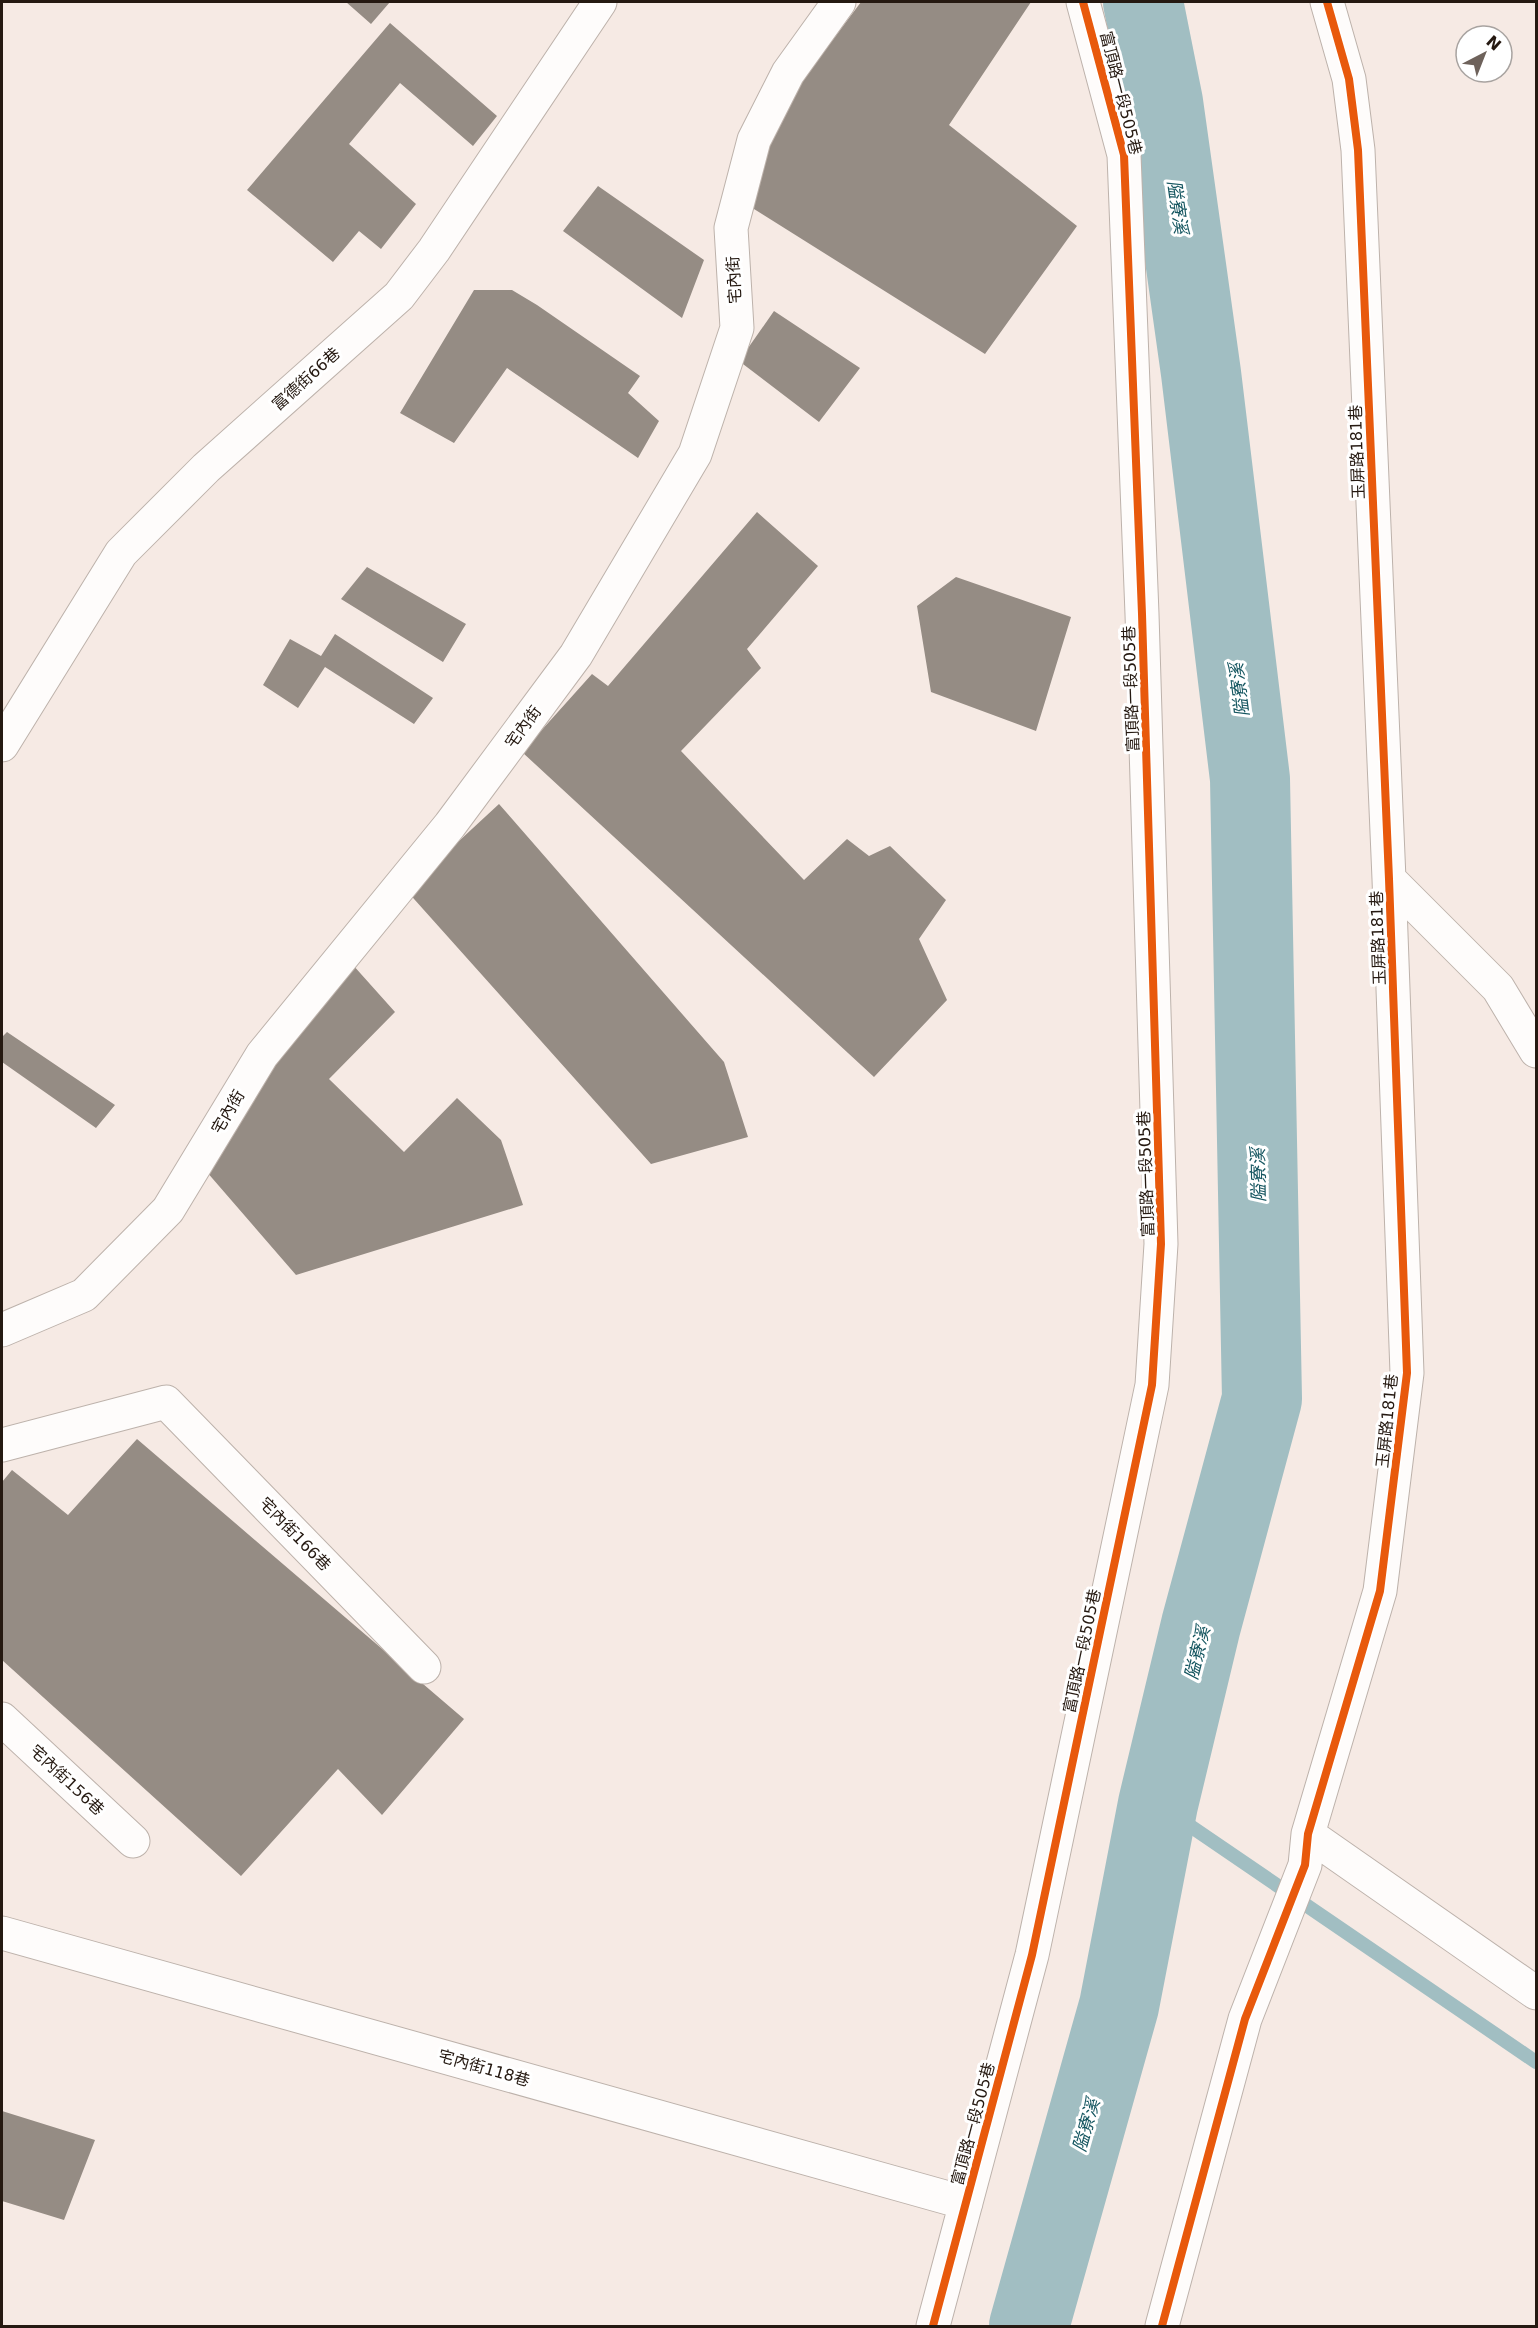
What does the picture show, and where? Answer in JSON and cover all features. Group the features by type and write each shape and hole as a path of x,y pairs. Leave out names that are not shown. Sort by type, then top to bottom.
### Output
{"street":[{"name":"富德街66巷","path":"2,745 121,553 206,468 399,296 434,250 600,2"},
{"name":"宅內街","path":"2,1330 84,1295 168,1210 262,1055 450,825 576,654 695,454 737,328 731,228 754,140 788,73 839,2"},
{"name":"富頂路一段505巷","path":"933,2326 1032,1955 1152,1385 1161,1244 1142,626 1124,155 1083,2"},
{"name":"玉屏路181巷","path":"1162,2326 1245,2019 1289,1907 1380,1591 1407,1373 1358,150 1349,79 1327,2"},
{"path":"1389,879 1498,987 1536,1051"},
{"name":"宅內街166巷","path":"2,1445 166,1402 424,1667"},
{"name":"宅內街156巷","path":"2,1719 133,1841"},
{"path":"1307,1849 1536,1993"},
{"name":"宅內街118巷","path":"2,1933 966,2203"}],"building":[{"path":"346,2 390,2 371,24"},
{"path":"861,2 1031,2 949,125 1077,226 985,354 746,204 772,121"},
{"path":"390,23 497,116 473,146 400,83 349,144 416,204 381,249 359,231 333,262 247,190"},
{"path":"598,186 704,260 682,318 563,231"},
{"path":"474,290 512,290 640,376 628,393 659,421 638,458 507,368 454,443 400,413"},
{"path":"774,311 860,368 819,422 739,361"},
{"path":"757,512 818,566 747,649 761,668 681,751 804,880 847,839 869,856 890,846 946,900 919,939 947,1000 874,1077 522,752 592,674 608,686"},
{"path":"367,567 466,624 443,662 341,599"},
{"path":"956,577 1071,617 1036,731 931,692 917,606"},
{"path":"335,634 433,698 414,724 325,667 298,708 263,685 290,639 321,656"},
{"path":"499,804 724,1062 748,1137 651,1164 406,890"},
{"path":"344,955 395,1012 329,1079 404,1152 457,1098 501,1140 523,1205 296,1275 193,1156"},
{"path":"7,1032 115,1105 96,1128 2,1062 2,1037"},
{"path":"137,1439 464,1719 382,1815 338,1769 241,1876 2,1660 2,1482 12,1470 68,1515"},
{"path":"2,2111 95,2140 64,2220 2,2201"}],"waterway":[{"name":"隘寮溪","path":"1029,2326 1119,2006 1158,1804 1201,1625 1262,1399 1250,779 1201,373 1163,102 1143,2"},
{"path":"1158,1804 1536,2062"}],"cycle path":[{"path":"933,2326 1032,1955 1152,1385 1161,1244 1142,614 1124,155 1083,2"},
{"path":"1162,2326 1245,2019 1305,1865 1308,1834 1380,1591 1407,1373 1358,150 1349,79 1327,2"}]}
